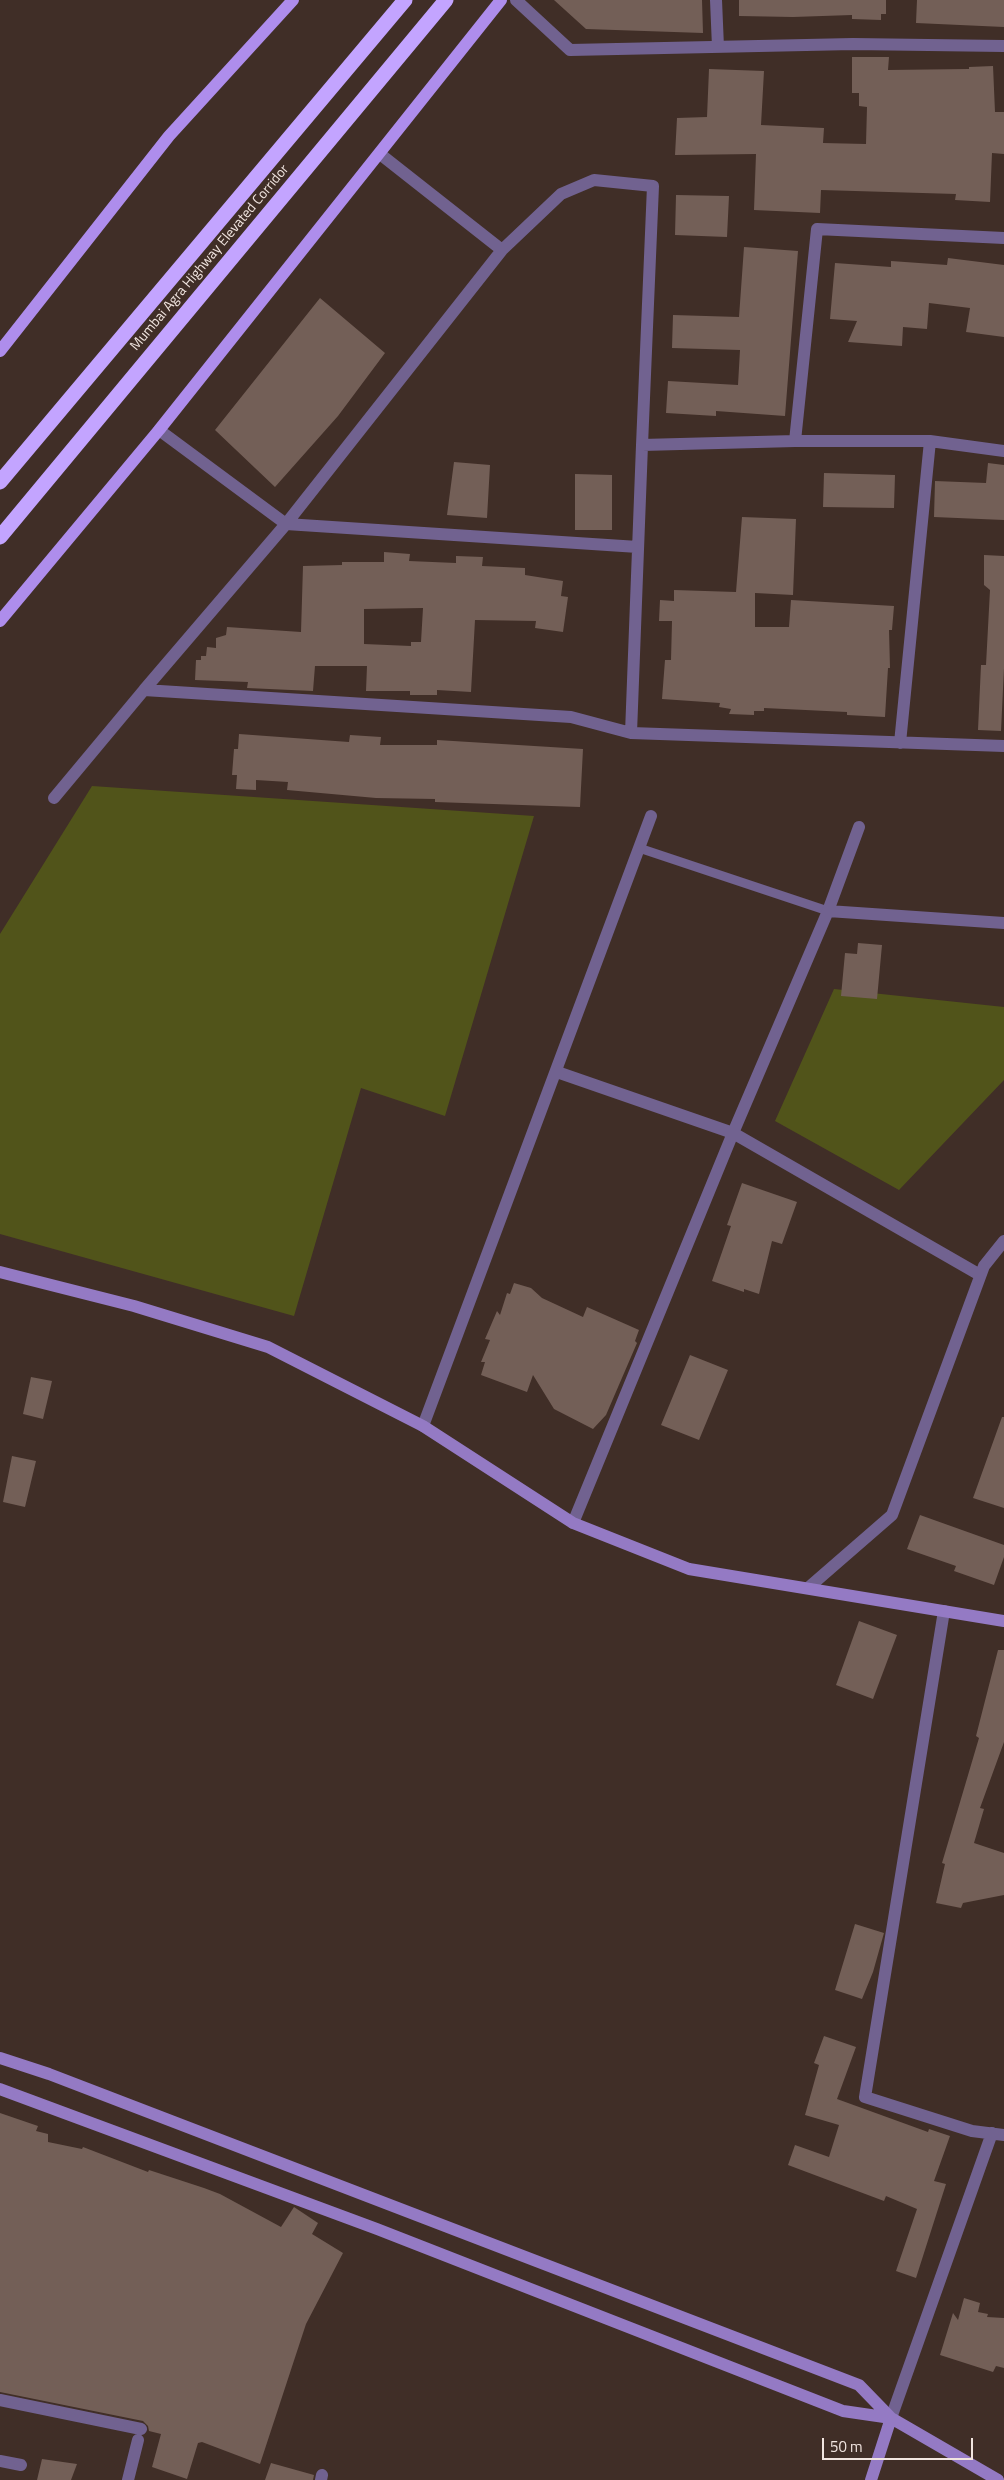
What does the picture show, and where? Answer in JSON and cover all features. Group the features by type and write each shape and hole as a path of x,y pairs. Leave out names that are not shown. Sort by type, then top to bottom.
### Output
{"highway":[{"name":"Mumbai Agra Highway Elevated Corridor","path":"0,482 406,0"},
{"name":"Mumbai Agra Highway Elevated Corridor","path":"0,537 446,0"}],"main road":[{"path":"0,351 169,136 293,0"},
{"path":"0,621 158,430 501,0"},
{"path":"0,1272 134,1306 268,1347 423,1426 573,1523 689,1569 1004,1621"},
{"path":"0,2058 95,2092 859,2385 891,2418 998,2480"},
{"path":"0,2089 378,2229 844,2411 891,2418"},
{"path":"871,2480 891,2418"}],"street":[{"path":"516,0 570,50 853,44 1004,46"},
{"path":"716,0 718,47"},
{"path":"380,154 502,250"},
{"path":"54,798 286,524 502,250 561,194 594,180 653,186 642,425 632,733"},
{"path":"796,441 817,229 1004,238"},
{"path":"158,430 286,524 638,546"},
{"path":"642,446 796,441 930,441 1004,451"},
{"path":"900,743 930,441"},
{"path":"144,690 570,717 632,733 1004,746"},
{"path":"423,1426 557,1072 651,816"},
{"path":"573,1523 733,1133 828,911 859,827"},
{"path":"828,911 1004,923"},
{"path":"557,1072 733,1133 980,1275"},
{"path":"808,1588 892,1515 980,1275 984,1266 1004,1241"},
{"path":"891,2418 998,2134 972,2131 865,2097 944,1611"},
{"path":"0,2400 139,2434 128,2480"},
{"path":"0,2461 21,2465"}],"lane":[{"path":"639,848 828,911"}],"shaded area":[{"path":"92,786 534,816 445,1116 361,1088 294,1316 0,1234 0,934"},
{"path":"834,989 1004,1007 1004,1080 899,1190 775,1121"}],"building":[{"path":"554,0 702,0 703,33 586,29"},
{"path":"739,0 886,0 886,14 881,14 881,20 852,19 852,15 739,16"},
{"path":"917,0 1004,0 1004,27 916,23"},
{"path":"852,57 889,57 888,70 969,69 969,67 993,66 995,112 1004,112 1004,154 992,153 990,202 955,200 956,194 821,190 820,213 754,210 756,154 675,155 677,118 707,117 709,69 764,71 761,125 824,128 823,143 866,144 867,107 859,106 859,93 852,93"},
{"path":"676,195 729,196 727,237 675,235"},
{"path":"744,247 798,251 785,416 716,411 716,416 666,413 668,381 738,385 740,350 672,348 673,315 739,317"},
{"path":"948,258 1004,265 1004,337 966,332 970,308 929,303 927,329 903,327 902,346 848,342 857,321 830,319 835,263 891,267 891,261 947,265"},
{"path":"320,298 385,353 338,416 275,487 215,430"},
{"path":"454,462 490,465 487,518 447,515"},
{"path":"988,463 1004,465 1004,520 934,517 935,481 986,483"},
{"path":"824,473 895,475 894,508 823,507"},
{"path":"575,474 612,475 612,530 575,530"},
{"path":"742,517 796,519 793,595 755,593 755,627 789,627 791,600 894,606 892,630 889,630 890,668 888,668 885,717 847,715 847,712 764,708 764,711 754,711 754,715 729,714 731,709 719,707 720,703 662,699 665,660 671,660 672,621 659,621 660,600 674,601 674,590 736,592"},
{"path":"384,552 410,554 409,561 456,563 456,556 483,557 482,566 525,568 525,575 563,581 561,596 568,597 563,632 535,628 536,621 475,620 471,692 437,690 437,695 410,695 410,691 366,691 367,666 315,666 313,691 247,688 248,682 195,680 196,660 201,660 201,656 206,656 207,647 216,648 216,638 226,635 227,627 301,632 303,566 342,565 342,562 384,562","holes":["423,608 421,642 411,642 411,646 364,644 364,609"]},
{"path":"984,555 1004,556 1004,668 1001,731 978,730 981,665 986,665 990,590 984,585"},
{"path":"239,734 349,742 350,735 381,737 380,745 437,745 437,740 583,749 580,807 435,802 435,799 376,798 287,790 288,782 256,780 256,790 236,789 237,775 232,775 234,749 238,749"},
{"path":"858,943 882,945 877,999 841,996 845,953 857,954"},
{"path":"742,1183 797,1202 782,1244 772,1241 759,1294 744,1289 744,1292 712,1281 731,1226 727,1225"},
{"path":"514,1283 531,1288 542,1298 583,1317 587,1307 639,1330 635,1341 637,1343 606,1415 593,1429 554,1409 533,1375 527,1392 481,1375 485,1362 481,1362 490,1340 485,1339 497,1311 500,1315 507,1293 510,1294"},
{"path":"690,1355 728,1370 699,1440 661,1425"},
{"path":"31,1377 52,1381 43,1419 23,1414"},
{"path":"1002,1417 1004,1417 1004,1508 973,1498"},
{"path":"12,1456 36,1461 25,1507 3,1502"},
{"path":"920,1515 1004,1545 1004,1557 994,1585 954,1571 956,1566 907,1549"},
{"path":"859,1621 897,1635 873,1699 836,1685"},
{"path":"998,1650 1004,1650 1004,1742 980,1808 984,1809 974,1843 1004,1853 1004,1895 963,1903 961,1908 936,1903 945,1864 942,1863 979,1738 976,1736"},
{"path":"855,1924 884,1933 873,1972 862,1999 835,1990"},
{"path":"824,2036 856,2047 837,2099 928,2132 929,2129 950,2136 934,2181 946,2184 916,2278 896,2271 917,2209 886,2196 884,2201 788,2165 795,2145 829,2157 839,2125 805,2115 819,2065 814,2063"},
{"path":"0,2113 38,2126 36,2131 48,2134 48,2142 82,2149 83,2147 148,2172 149,2170 204,2188 220,2194 281,2227 294,2207 318,2223 312,2234 343,2253 306,2324 260,2464 202,2442 198,2443 187,2479 152,2467 161,2434 149,2431 148,2426 143,2421 0,2392"},
{"path":"964,2298 980,2303 978,2312 988,2314 987,2317 1004,2318 1004,2368 996,2366 993,2372 940,2355 953,2313 958,2320"},
{"path":"42,2459 77,2464 71,2480 37,2480"},
{"path":"271,2463 314,2475 313,2480 265,2480"}]}
